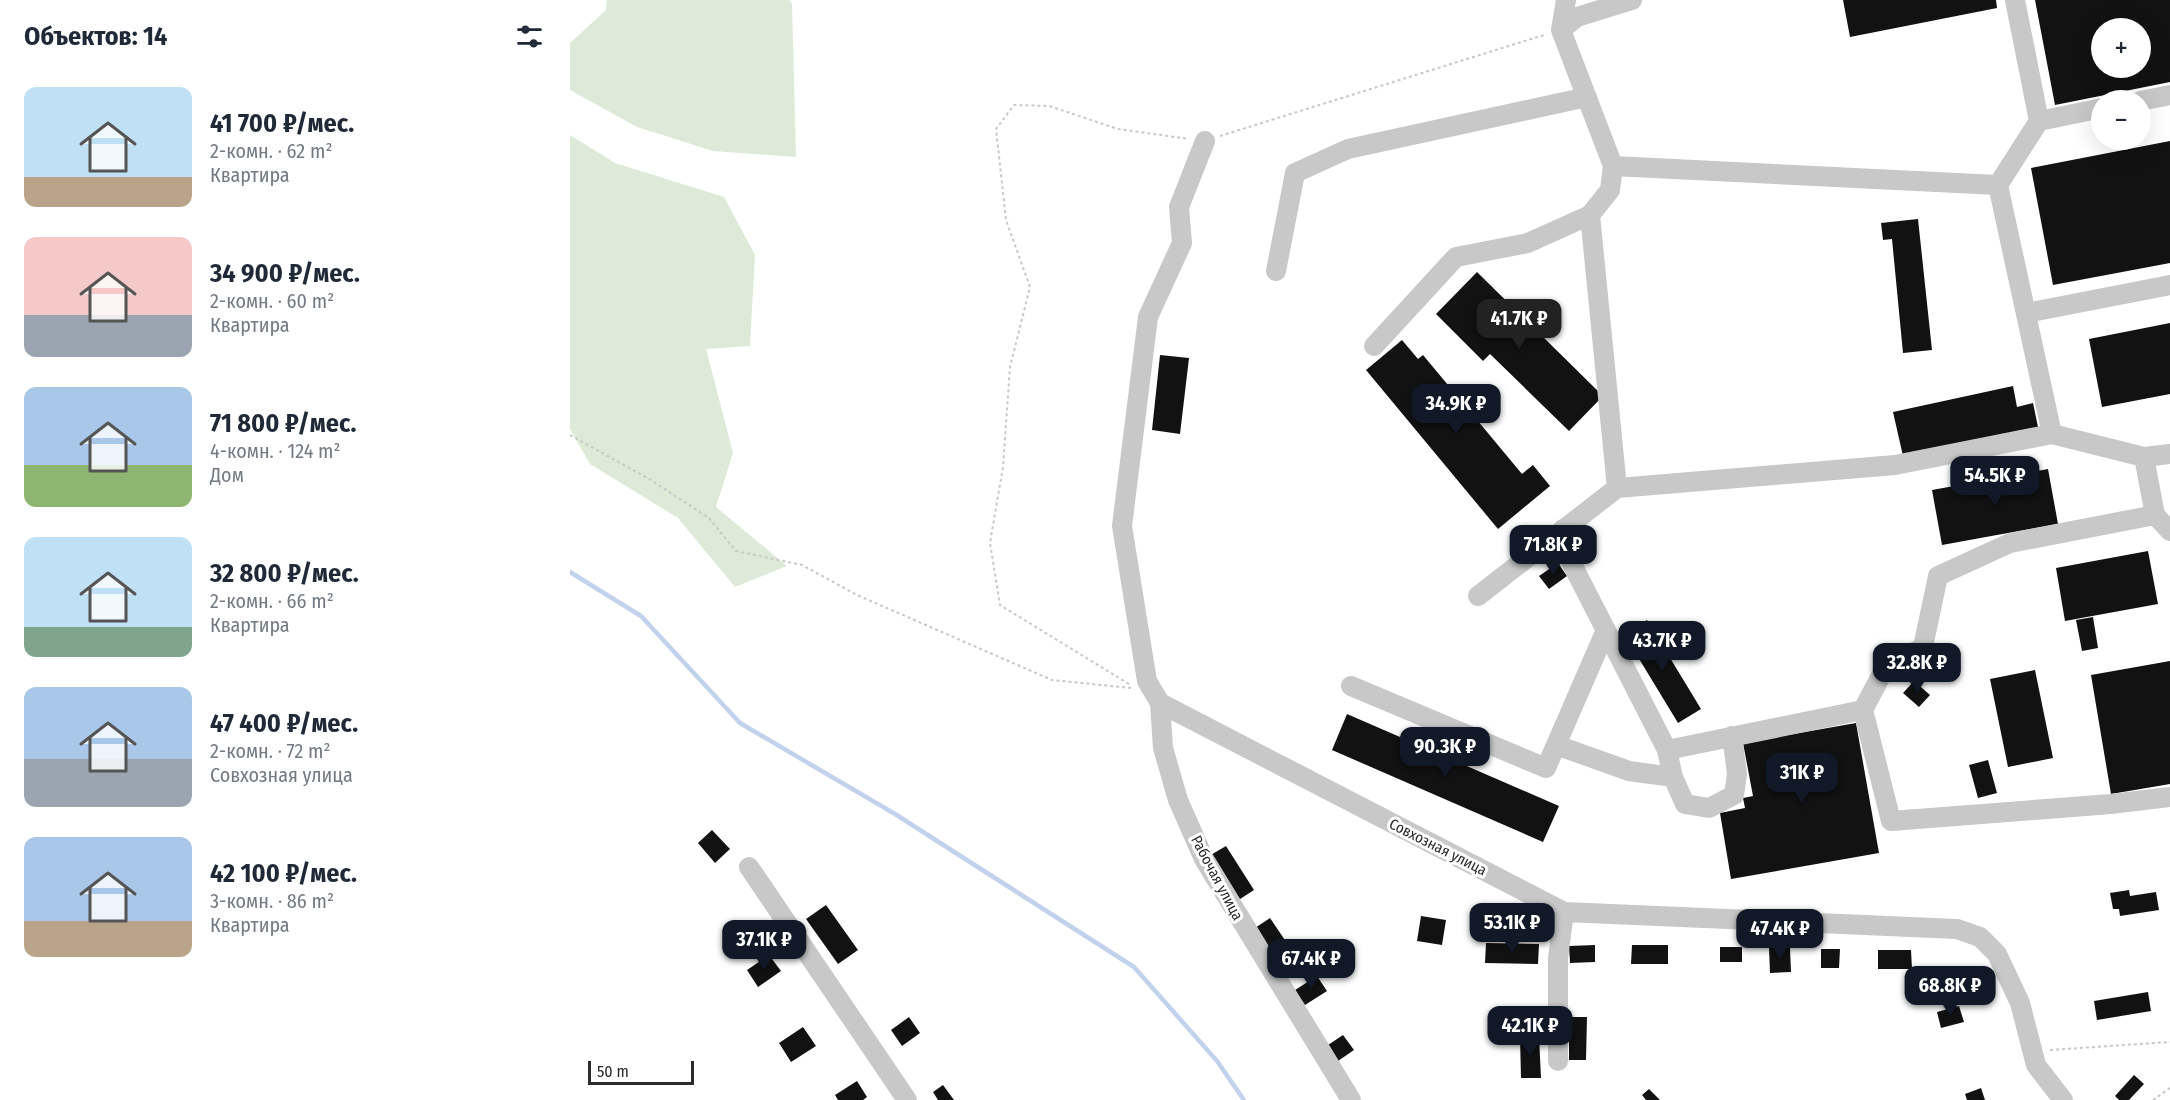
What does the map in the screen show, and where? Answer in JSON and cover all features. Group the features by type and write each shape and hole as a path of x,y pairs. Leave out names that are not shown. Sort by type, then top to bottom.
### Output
{"street":[{"path":"1374,346 1456,257 1528,243 1590,215 1610,190 1613,166 1561,30 1566,0"},
{"path":"1561,30 1577,17 1632,0"},
{"path":"2015,0 2039,121 1998,185 2052,434"},
{"path":"2151,98 2170,95"},
{"path":"1276,271 1295,173 1348,149 1587,97"},
{"path":"2039,121 2091,110"},
{"path":"1160,703 1147,681 1122,526 1148,317 1182,243 1179,207 1205,141"},
{"path":"1613,166 1998,185"},
{"path":"1590,215 1617,488"},
{"path":"2026,313 2170,285"},
{"path":"1478,596 1617,488 1895,465 2052,434 2144,457 2170,454"},
{"path":"2144,457 2156,515 2170,531"},
{"path":"2156,515 2010,543 1938,576 1923,646 1884,670 1863,710 1891,821 2111,804 2170,797"},
{"path":"1563,529 1573,566 1667,750 1673,777 1685,804 1709,808 1734,795 1737,774 1732,736"},
{"path":"1351,686 1546,768 1606,630"},
{"name":"Совхозная улица","path":"1160,703 1564,912 1957,929 1980,937 1997,954 2020,1003 2036,1065 2063,1100"},
{"name":"Рабочая улица","path":"1160,703 1163,748 1178,800 1204,860 1351,1100"},
{"path":"1667,750 1863,710"},
{"path":"1556,745 1629,771 1673,777"},
{"path":"749,867 907,1100"},
{"path":"1558,1061 1558,958 1564,912"}],"path":[{"path":"570,435 651,480 709,518 736,551 802,565 857,595 1052,680 1137,689"},
{"path":"2031,1047 2047,1050 2170,1042"},
{"path":"2153,1100 2170,1088"}],"green space":[{"path":"607,0 789,0 792,4 796,157 713,151 637,127 570,90 570,43 606,10"},
{"path":"570,135 615,163 724,197 755,255 750,346 706,349 733,453 716,507 787,566 735,587 678,518 590,464 570,429"}],"building":[{"path":"1843,0 1996,0 1997,8 1850,37"},
{"path":"2035,0 2170,0 2170,82 2130,90 2091,90 2091,98 2055,105"},
{"path":"2170,141 2170,263 2053,285 2031,168 2124,150 2151,150 2151,145"},
{"path":"1918,219 1932,350 1903,353 1892,239 1883,240 1881,223"},
{"path":"1477,272 1603,396 1569,431 1490,354 1483,361 1436,314"},
{"path":"2170,323 2170,394 2102,407 2089,339"},
{"path":"1402,340 1418,359 1423,355 1522,474 1533,465 1550,486 1498,529 1366,370"},
{"path":"1160,355 1189,358 1180,434 1152,430"},
{"path":"2013,386 2017,407 2033,403 2038,427 1903,456 1893,412"},
{"path":"2048,469 2058,524 1942,545 1932,490"},
{"path":"2148,551 2158,604 2065,621 2056,568"},
{"path":"1558,563 1567,576 1549,589 1539,576"},
{"path":"2093,617 2098,648 2082,651 2076,620"},
{"path":"1647,620 1701,709 1678,723 1624,634"},
{"path":"2170,661 2170,784 2111,794 2091,675"},
{"path":"2035,670 2053,758 2008,767 1990,679"},
{"path":"1914,681 1930,695 1919,707 1903,693"},
{"path":"1347,714 1559,806 1543,842 1332,750"},
{"path":"1856,723 1879,853 1731,879 1720,813 1745,808 1743,798 1753,796 1743,743"},
{"path":"1988,760 1997,793 1978,798 1969,765"},
{"path":"712,830 730,849 715,863 698,843"},
{"path":"1226,846 1254,890 1237,901 1209,856"},
{"path":"2129,890 2130,896 2156,892 2159,910 2120,916 2119,909 2113,909 2110,893"},
{"path":"826,905 858,950 838,964 806,919"},
{"path":"1421,916 1446,920 1442,945 1417,941"},
{"path":"1270,918 1299,961 1284,971 1255,928"},
{"path":"1486,943 1539,944 1538,964 1485,963"},
{"path":"1595,945 1595,962 1570,963 1569,946"},
{"path":"1632,945 1668,945 1668,964 1631,964"},
{"path":"1720,947 1742,947 1742,962 1720,962"},
{"path":"1769,948 1790,948 1791,972 1770,973"},
{"path":"1821,949 1840,949 1839,968 1821,968"},
{"path":"1878,950 1911,950 1912,969 1878,969"},
{"path":"769,955 781,971 758,987 747,970"},
{"path":"1317,976 1327,991 1305,1005 1295,990"},
{"path":"2148,992 2151,1011 2097,1020 2094,1001"},
{"path":"1959,1006 1964,1022 1941,1028 1937,1012"},
{"path":"909,1017 920,1033 902,1046 891,1030"},
{"path":"1569,1017 1587,1017 1586,1060 1569,1060"},
{"path":"803,1027 816,1046 791,1062 779,1043"},
{"path":"1343,1035 1354,1050 1338,1061 1328,1045"},
{"path":"1539,1036 1541,1078 1521,1078 1520,1037"},
{"path":"2134,1075 2144,1084 2129,1100 2119,1100 2115,1096"},
{"path":"857,1081 867,1097 863,1100 838,1100 835,1095"},
{"path":"943,1085 954,1100 938,1100 933,1092"},
{"path":"1981,1088 1985,1100 1967,1100 1965,1094"},
{"path":"1649,1089 1660,1100 1646,1100 1642,1095"}],"waterway":[{"path":"570,572 641,616 740,723 895,814 1134,967 1217,1061 1244,1100"}]}
